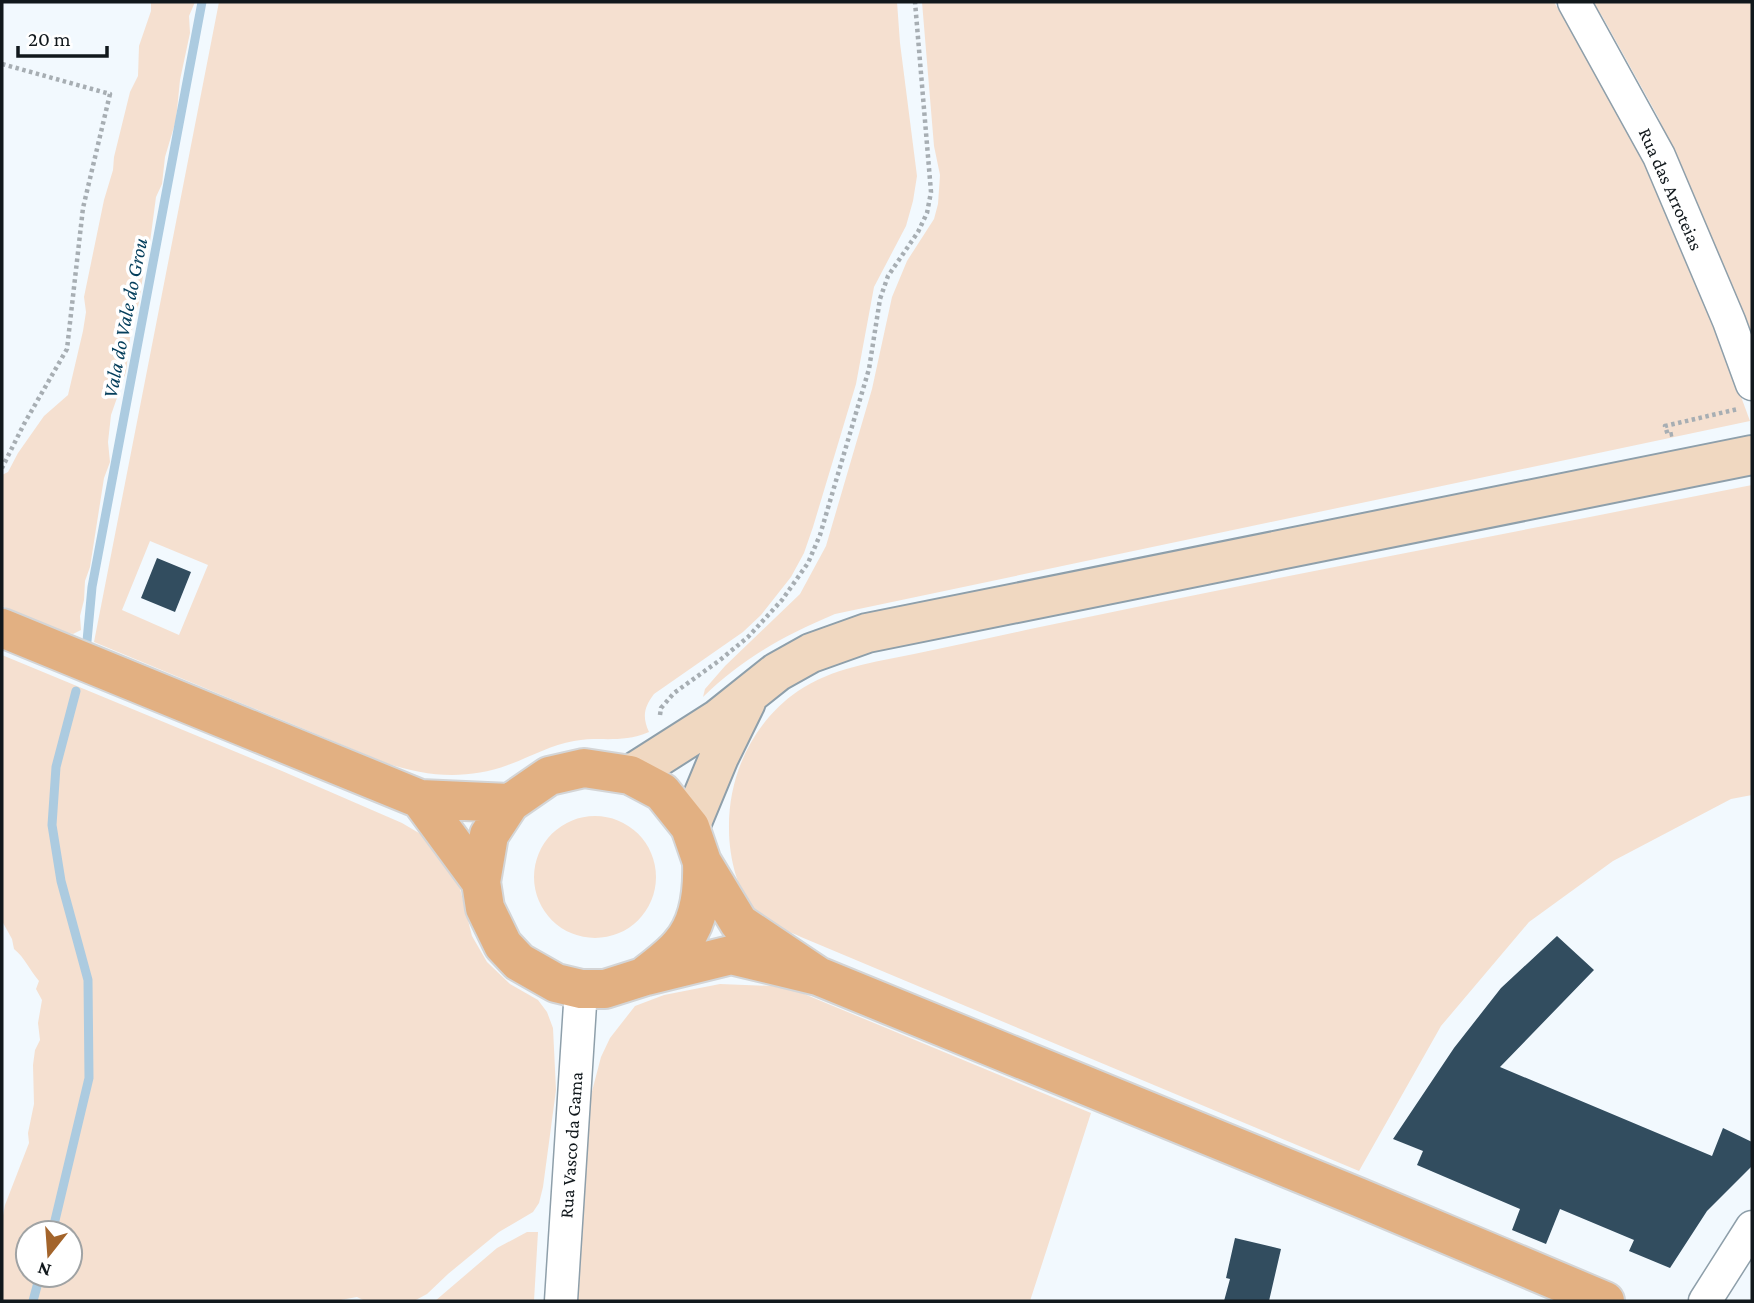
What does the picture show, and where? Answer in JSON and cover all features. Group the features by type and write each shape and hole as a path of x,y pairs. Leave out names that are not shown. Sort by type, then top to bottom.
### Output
{"main road":[{"path":"2,628 420,799 510,803"},
{"path":"818,976 739,923 696,845 662,792 630,775 584,768 549,776 510,803 489,835 481,882 485,908 503,945 519,962 556,983 581,989 605,989 731,955 818,976 1605,1301"},
{"path":"420,799 481,882"},
{"path":"646,976 682,944 699,909 703,890 696,845"}],"street":[{"name":"Rua das Arroteias","path":"1574,2 1659,156 1729,321 1746,396"},
{"path":"630,775 676,747 777,672 811,653 867,633 1752,455"},
{"path":"696,845 719,757 748,696"},
{"name":"Rua Vasco da Gama","path":"561,1301 581,989"},
{"path":"1705,1301 1752,1227"}],"path":[{"path":"676,747 659,718 661,708 674,692 748,637 782,600 808,563 820,535 869,369 880,299 888,276 918,232 927,213 931,192 930,165 920,83 915,2"},
{"path":"2,64 110,94 83,208 67,349 2,468"},
{"path":"1681,432 1668,435 1665,426 1746,396"}],"shaded area":[{"path":"151,2 195,2 189,16 190,33 180,80 176,120 165,157 162,184 156,197 126,372 111,415 108,442 110,462 104,478 90,567 85,581 80,616 81,630 73,634 50,628 2,606 2,475 8,472 44,416 68,395 83,331 86,312 84,297 104,200 130,92 138,76 139,46 151,11"},
{"path":"219,2 897,2 917,176 913,201 906,226 874,287 856,384 813,527 804,553 791,577 761,615 743,632 654,694 645,712 649,732 629,738 565,743 493,770 462,775 432,774 386,763 94,642","holes":["150,541 208,565 179,635 122,610"]},
{"path":"922,2 1554,2 1631,131 1687,250 1750,421 835,614 799,630 749,659 703,697 705,689 725,666 800,594 826,546 872,389 892,297 907,261 934,219 940,175 934,146"},
{"path":"1592,2 1752,3 1752,343 1719,254 1658,117"},
{"path":"1752,485 1752,795 1731,799 1613,861 1529,922 1441,1026 1359,1171 770,923 753,909 736,877 731,852 730,809 733,789 746,751 768,718 782,704 811,683 839,671 1129,608"},
{"path":"2,655 282,771 402,823 424,836 456,873 472,936 487,962 510,984 538,1000 547,1012 553,1028 556,1090 539,1203 533,1212 499,1232 427,1294 414,1301 365,1301 357,1297 335,1301 2,1301 2,1221 5,1205 29,1143 28,1133 34,1104 33,1065 35,1050 40,1040 38,1023 42,1000 36,989 39,981 14,949 12,939 2,921"},
{"path":"595,816 618,821 638,834 651,854 656,877 651,900 638,920 618,933 595,938 572,933 552,920 539,900 534,877 539,854 552,834 572,821"},
{"path":"720,984 772,986 797,991 1091,1113 1030,1301 570,1301 590,1099 601,1057 610,1038 635,1006 664,995"},
{"path":"527,1232 538,1232 534,1301 435,1301 497,1248"}],"building":[{"path":"157,558 191,572 175,612 141,598"},
{"path":"1557,936 1594,970 1500,1067 1712,1156 1723,1128 1752,1142 1752,1166 1707,1211 1670,1268 1629,1251 1634,1240 1560,1209 1546,1244 1512,1230 1520,1209 1417,1165 1423,1151 1393,1139 1454,1048 1501,988"},
{"path":"1235,1238 1281,1249 1269,1301 1224,1301 1230,1279 1226,1278"}],"waterway":[{"name":"Vala do Vale do Grou","path":"87,641 92,587 202,2"},
{"name":"Vala do Vale do Grou","path":"55,1219 89,1078 88,980 61,881 52,825 56,767 76,691"},
{"name":"Vala do Vale do Grou","path":"33,1301 36,1289"}]}
